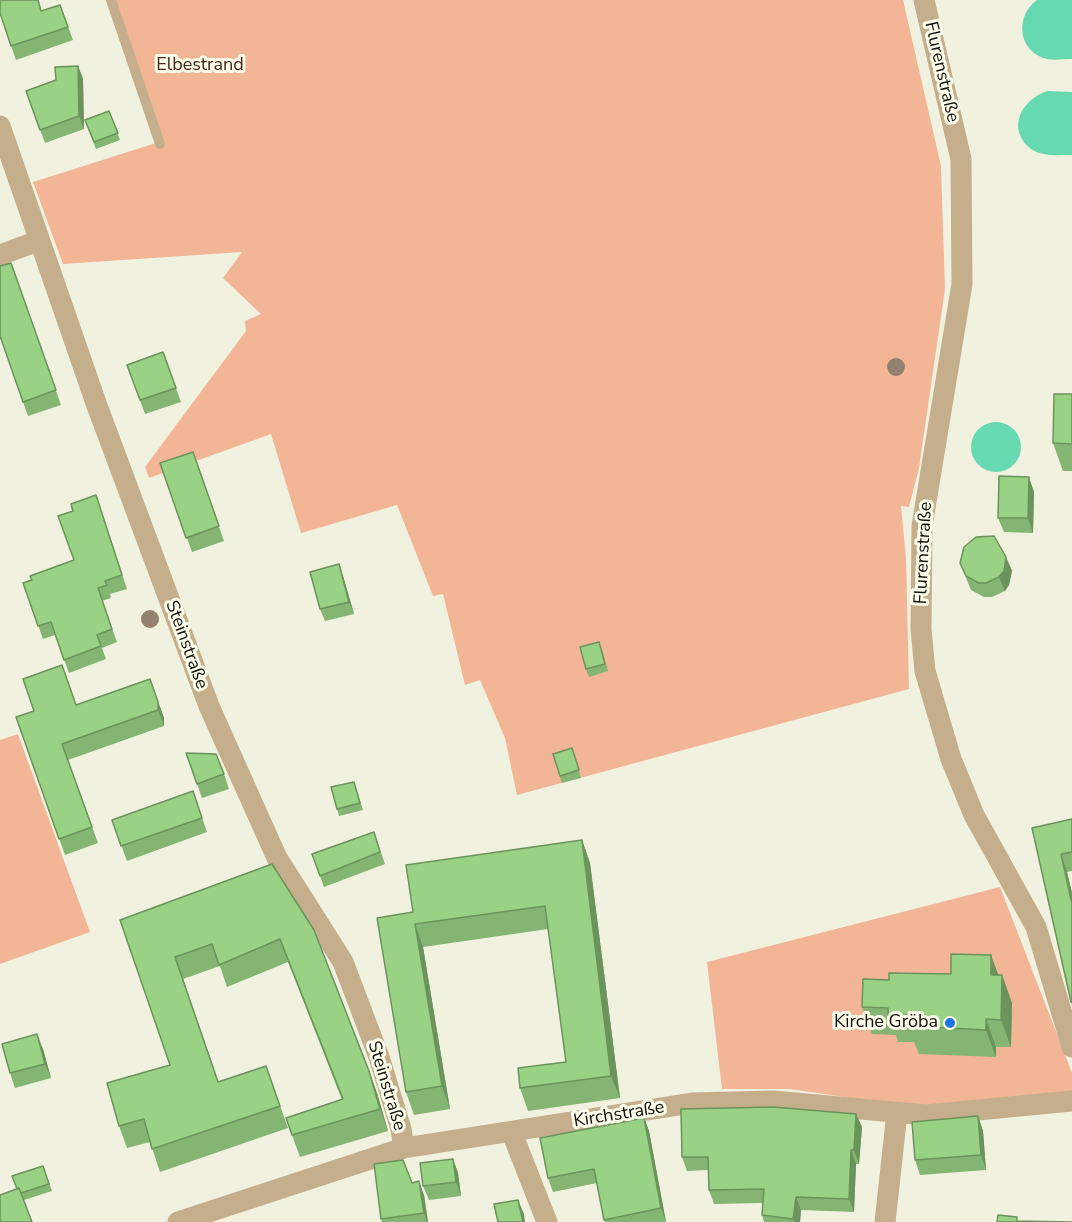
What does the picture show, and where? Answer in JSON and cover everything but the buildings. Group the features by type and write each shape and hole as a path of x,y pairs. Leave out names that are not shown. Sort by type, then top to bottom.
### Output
{"street":[{"name":"Flurenstraße","path":"924,0 961,159 962,284 922,526 921,629 925,671 951,759 974,815 1004,865 1036,927 1072,1047"},
{"name":"Steinstraße","path":"0,126 38,241 209,706 277,858 343,962 379,1057 401,1129 404,1148"},
{"path":"0,255 38,241"},
{"name":"Kirchstraße","path":"178,1222 404,1148 692,1103 774,1101 926,1115 1072,1101"},
{"path":"885,1222 897,1113"},
{"path":"512,1132 547,1222"}],"lane":[{"path":"111,0 160,144"}],"green space":[{"name":"Elbestrand","path":"106,0 903,0 941,166 945,289 919,468 909,507 901,506 906,558 909,689 517,795 505,738 480,680 465,685 443,594 433,596 397,505 301,533 271,434 149,478 145,467 246,331 245,321 261,314 223,278 242,252 63,264 33,182 156,143"},
{"path":"18,734 90,932 0,964 0,740"},
{"path":"1000,887 1072,1073 1072,1094 912,1107 790,1089 722,1089 707,962"}],"shaded area":[{"path":"1037,0 1072,0 1072,59 1046,59 1034,53 1028,47 1022,31 1025,14 1030,6"},
{"path":"1047,91 1072,92 1072,155 1035,152 1023,141 1019,133 1018,124 1024,108 1038,95"},
{"path":"996,422 1005,424 1016,433 1021,447 1019,456 1010,467 996,472 987,470 976,461 971,447 973,438 982,427"}],"place":[{"name":"Kirche Gröba","path":"950,1023"}]}
